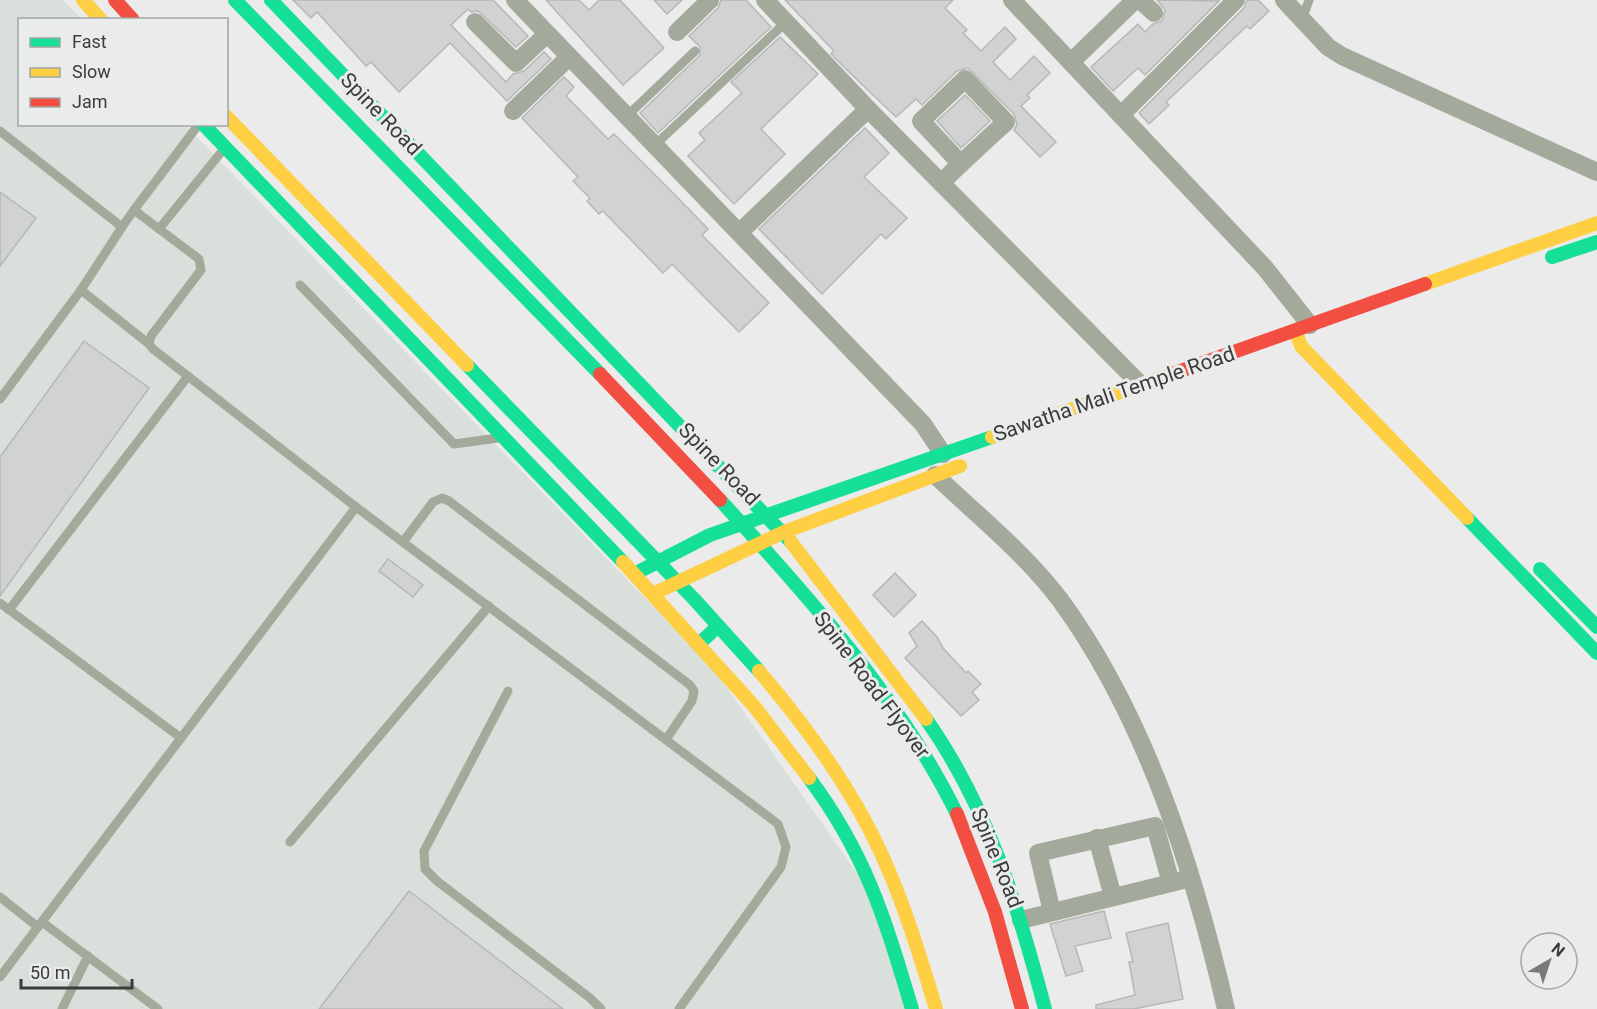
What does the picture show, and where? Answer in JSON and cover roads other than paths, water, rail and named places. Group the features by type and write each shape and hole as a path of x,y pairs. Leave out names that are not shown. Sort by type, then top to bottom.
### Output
{"street":[{"path":"83,0 99,18"},
{"path":"115,0 131,18"},
{"name":"Spine Road","path":"235,0 704,481 759,543"},
{"name":"Spine Road","path":"271,0 784,532 921,708 949,751 986,824 1022,920 1045,1009"},
{"path":"515,0 923,424 943,454"},
{"path":"677,32 710,0"},
{"path":"1012,0 1265,268 1308,332"},
{"path":"1067,57 1135,0"},
{"path":"1140,0 1154,13"},
{"path":"1121,115 1236,0"},
{"path":"1284,0 1302,22 1328,47 1342,56 1597,172"},
{"path":"777,8 868,109 1141,385"},
{"path":"475,22 516,63 547,34"},
{"path":"1067,57 1094,23"},
{"path":"513,111 569,57"},
{"path":"941,183 1006,122 965,79 921,121 961,164"},
{"path":"740,232 868,109"},
{"path":"228,118 676,581 718,626 816,745 856,804 889,868 903,904 936,1009"},
{"path":"203,126 504,437 754,705 836,814 869,877 883,911 912,1009"},
{"name":"Sawatha Mali Temple Road","path":"634,574 710,535 741,523 1141,385 1308,332 1597,223"},
{"path":"1541,261 1597,242"},
{"name":"Sawatha Mali Temple Road","path":"1308,332 1296,348 1597,653"},
{"path":"652,594 784,532 969,464"},
{"path":"935,475 1025,560 1059,600 1088,640 1142,747 1191,878 1206,923 1226,1009"},
{"name":"Spine Road Flyover","path":"759,543 853,657 903,721 924,754 966,833 999,921 1022,1009"},
{"path":"1530,559 1597,627"},
{"path":"699,644 718,626"},
{"path":"1052,912 1038,853 1097,838 1155,826 1171,883"},
{"path":"1097,838 1113,897"},
{"path":"1022,920 1191,878"}],"lane":[{"path":"1302,22 1309,0"},
{"path":"655,145 777,8"},
{"path":"627,116 695,51"},
{"path":"0,399 81,290 134,210 199,126"},
{"path":"0,131 122,227"},
{"path":"159,229 225,148"},
{"path":"134,210 199,259 202,264 201,270 151,336 149,344"},
{"path":"300,285 454,444 504,437"},
{"path":"81,290 356,507 667,738 778,824 786,847 781,867 679,1009"},
{"path":"9,610 188,376"},
{"path":"403,542 432,502 442,498 449,501 690,685 694,691 692,701 667,738"},
{"path":"0,977 356,507"},
{"path":"0,603 181,738"},
{"path":"290,842 489,606"},
{"path":"508,691 424,851 425,868 437,881 590,998 601,1009"},
{"path":"0,897 88,956 158,1009"},
{"path":"62,1009 88,956"}]}
